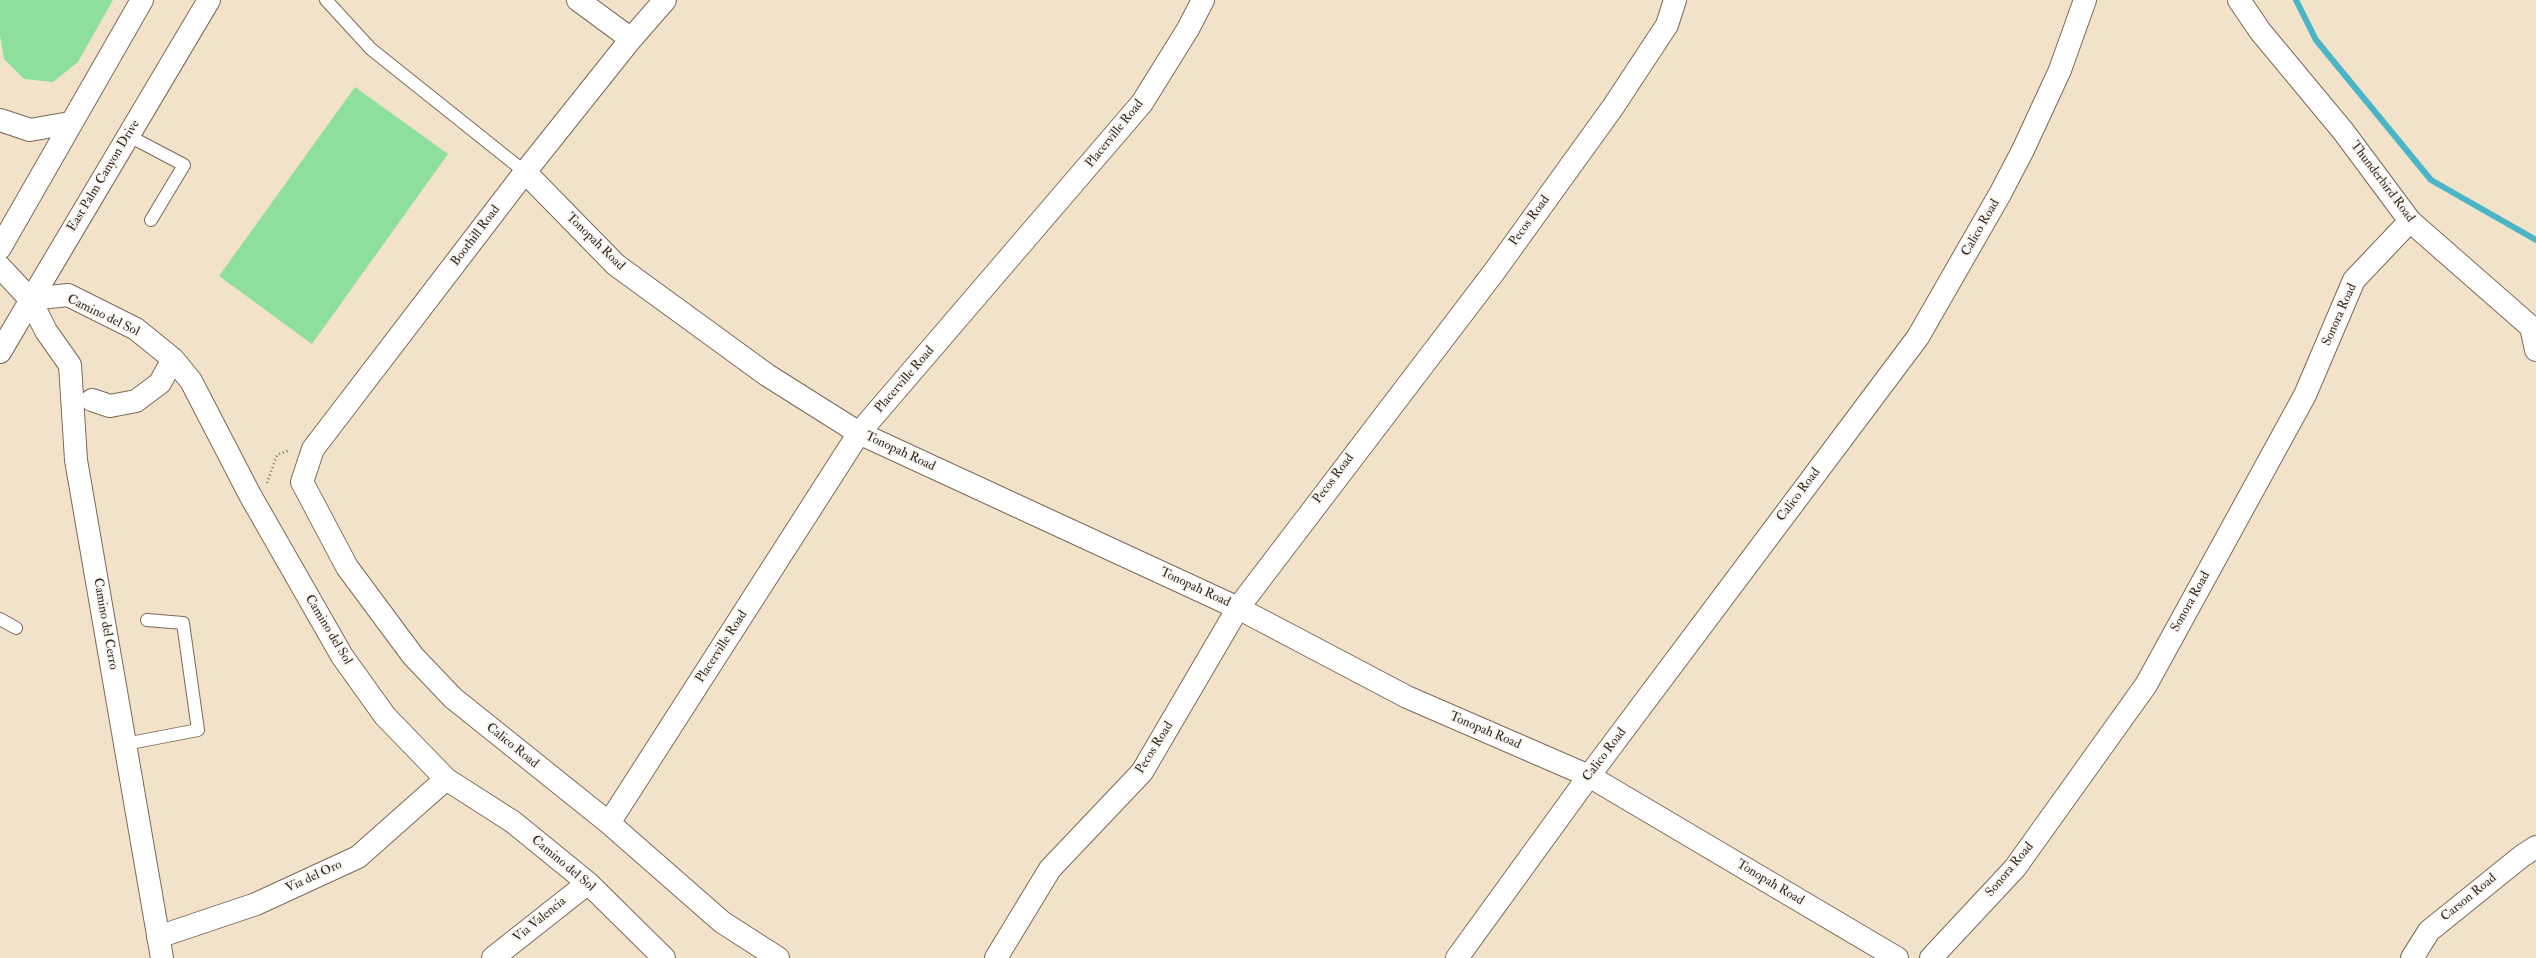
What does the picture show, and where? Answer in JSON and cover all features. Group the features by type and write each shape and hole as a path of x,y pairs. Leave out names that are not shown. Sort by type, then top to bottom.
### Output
{"street":[{"path":"0,248 70,123 142,0"},
{"name":"East Palm Canyon Drive","path":"0,352 30,299 210,0"},
{"path":"578,0 631,39"},
{"name":"Boothill Road","path":"302,482 311,453 525,172 631,39 665,0"},
{"name":"Placerville Road","path":"609,823 859,433 1142,103 1188,29 1203,0"},
{"name":"Pecos Road","path":"996,958 1050,869 1142,772 1238,608 1494,272 1613,107 1667,25 1675,0"},
{"name":"Calico Road","path":"1457,958 1589,776 1918,336 2000,194 2023,150 2060,70 2085,0"},
{"name":"Thunderbird Road","path":"2239,0 2260,31 2343,132 2410,221 2533,326 2536,350"},
{"path":"0,120 30,130 70,123"},
{"name":"Tonopah Road","path":"525,172 616,265 767,375 859,433 1238,608 1407,697 1589,776 1897,958"},
{"name":"Sonora Road","path":"1931,958 2015,868 2146,685 2306,395 2354,280 2410,221"},
{"path":"0,267 30,299 46,331 70,365 78,372 85,408 110,406 136,401 160,383 173,359"},
{"name":"Camino del Sol","path":"30,299 68,295 136,329 173,359 190,381 250,495 342,656 385,716 446,779 513,822 588,882 664,958"},
{"name":"Camino del Cerro","path":"85,408 75,439 76,460 162,958"},
{"name":"Calico Road","path":"302,482 347,567 413,656 453,698 609,823 722,922 778,958"},
{"name":"Via del Oro","path":"158,937 256,904 358,857 446,779"},
{"name":"Carson Road","path":"2412,958 2429,931 2522,856 2536,847"},
{"name":"Via Valencia","path":"493,958 588,882"}],"lane":[{"path":"326,0 372,49 525,172"},
{"path":"129,136 184,164 152,220"},
{"path":"0,618 16,628"},
{"path":"126,744 198,730 183,623 147,620"}],"path":[{"path":"250,495 268,483 277,454 287,450 311,453"}],"green space":[{"path":"0,0 113,0 78,62 53,82 24,79 4,59 0,35"},
{"path":"355,87 448,154 312,344 219,276"}],"waterway":[{"path":"2296,0 2316,40 2431,180 2536,240"}]}
